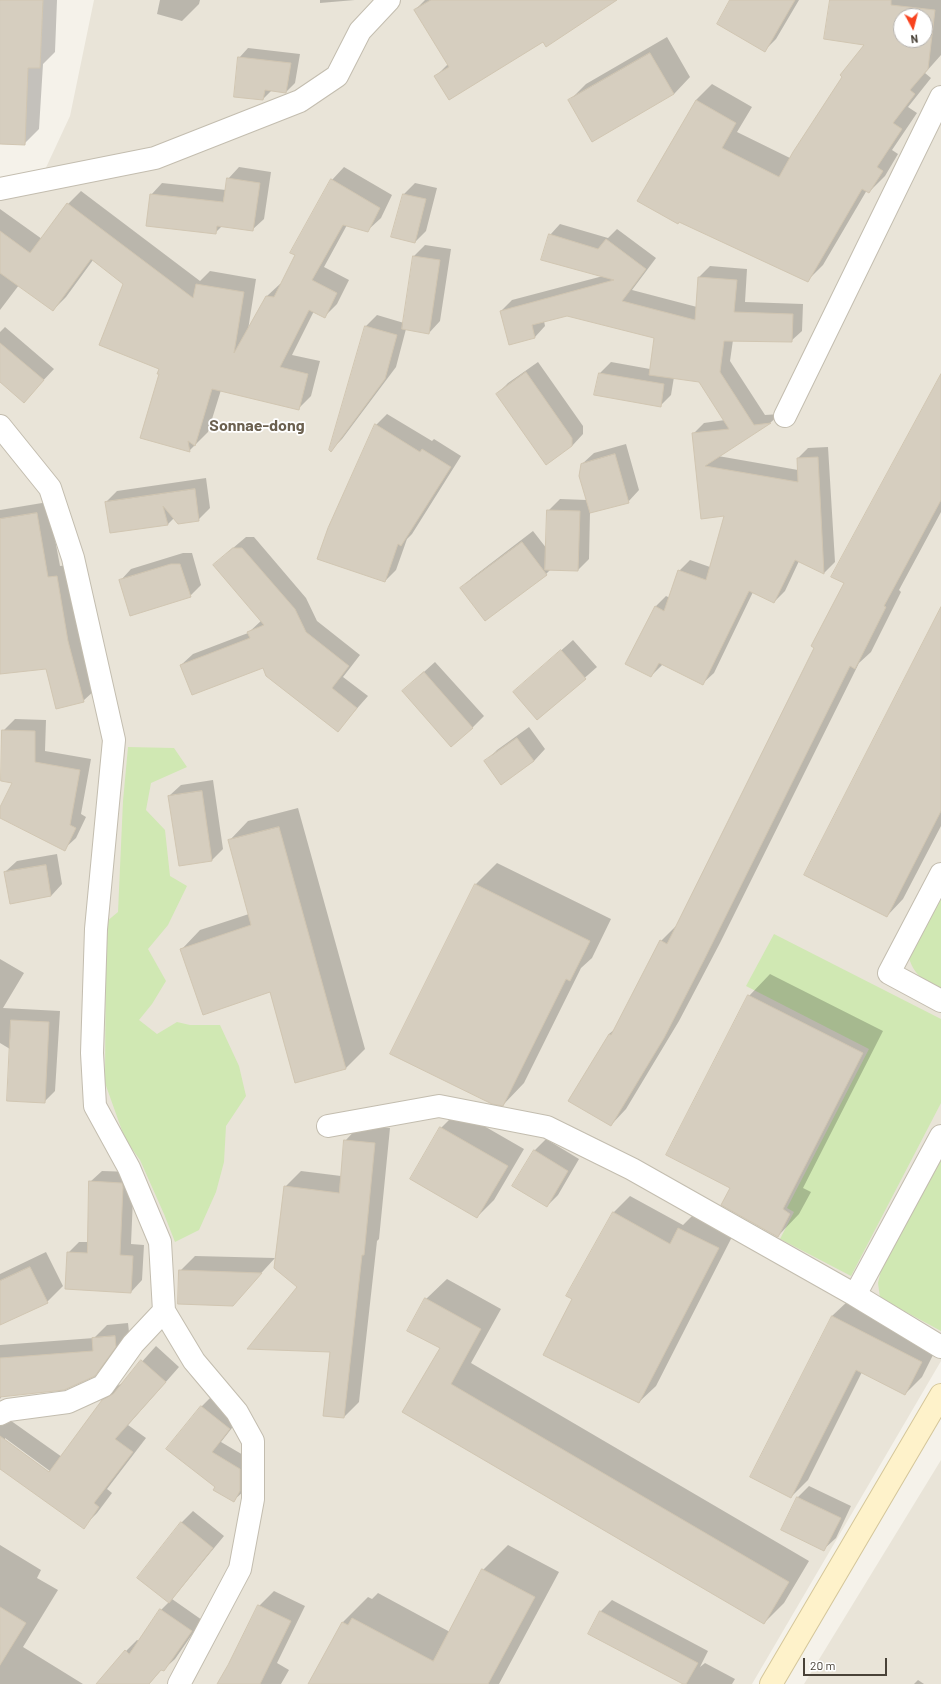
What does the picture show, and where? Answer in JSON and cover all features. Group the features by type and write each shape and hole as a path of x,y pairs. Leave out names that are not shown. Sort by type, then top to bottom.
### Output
{"main road":[{"path":"771,1684 941,1395"}],"street":[{"path":"0,189 156,158 300,101 337,76 360,31 389,0"},
{"path":"785,416 941,97"},
{"path":"0,426 50,488 73,558 114,740 96,929 92,1053 94,1106 129,1168 160,1242 164,1311 194,1361 237,1412 254,1441 253,1499 240,1569 179,1684"},
{"path":"941,874 889,973 941,1001"},
{"path":"328,1126 439,1106 546,1127 632,1169 855,1295 941,1347"},
{"path":"855,1295 941,1136"},
{"path":"0,1414 8,1410 68,1402 103,1386 133,1344 164,1311"}],"shaded area":[{"path":"94,0 941,0 941,1361 752,1684 0,1684 0,198 36,189 70,116"},
{"path":"941,1460 941,1684 804,1684"}],"green space":[{"path":"128,747 174,748 187,767 151,783 146,810 165,830 170,876 187,886 168,925 148,949 166,981 152,1004 139,1020 157,1034 177,1022 190,1025 220,1025 239,1066 246,1096 226,1126 224,1162 216,1192 199,1230 175,1242 140,1160 125,1139 105,1083 106,922 118,912 123,801"},
{"path":"941,894 941,989 917,974 909,958"},
{"path":"774,934 941,1019 941,1103 851,1276 780,1239 794,1212 787,1208 869,1049 746,986"},
{"path":"941,1154 941,1331 880,1298 878,1283 882,1266"}],"building":[{"path":"0,0 43,0 40,68 28,68 25,145 0,144"},
{"path":"431,0 617,0 546,47 543,42 449,100 434,76 449,67 414,10"},
{"path":"730,0 795,0 765,52 717,24"},
{"path":"830,0 891,0 891,5 917,8 893,8 893,48 930,48 928,69 910,90 915,94 893,123 902,129 877,167 883,171 869,193 862,189 808,282 679,222 678,224 637,201 696,100 736,123 722,148 779,177 793,152 842,77 840,75 864,45 824,39"},
{"path":"933,10 935,10 933,27"},
{"path":"650,53 674,94 592,142 568,100"},
{"path":"238,57 291,63 286,93 265,90 263,100 234,97"},
{"path":"227,178 260,183 253,231 217,226 216,234 146,226 150,194 223,202"},
{"path":"331,179 380,208 368,232 343,225 312,280 337,293 325,318 309,310 280,367 308,374 299,410 212,389 195,446 188,441 190,452 140,438 159,374 157,374 159,369 99,345 123,284 91,259 53,311 0,273 0,231 30,253 67,203 193,298 196,284 244,292 234,353 266,296 274,297 295,255 290,253"},
{"path":"403,194 426,199 415,243 391,237"},
{"path":"549,234 598,249 606,239 646,269 622,301 695,320 698,277 737,280 734,312 793,314 792,342 724,341 720,372 754,425 771,423 705,466 798,482 797,458 818,457 824,574 795,560 774,603 749,591 703,685 659,663 651,677 625,664 655,606 664,611 678,570 706,580 724,516 701,519 692,433 729,429 699,382 649,375 654,338 567,316 532,325 535,338 509,345 500,311 614,280 541,260"},
{"path":"413,256 440,260 429,334 402,329"},
{"path":"365,326 397,335 385,379 331,452 329,450"},
{"path":"0,343 44,380 24,403 0,382"},
{"path":"526,372 572,438 572,446 546,465 496,394"},
{"path":"599,373 664,384 661,407 594,395"},
{"path":"941,374 941,500 884,606 886,607 855,669 850,666 664,1038 611,1126 568,1101 609,1034 611,1035 660,940 667,944 814,648 811,646 844,583 831,577"},
{"path":"375,424 420,452 422,449 451,467 401,546 398,544 385,582 317,559 328,528"},
{"path":"615,454 629,503 590,513 579,476 581,464"},
{"path":"195,489 199,521 178,524 163,506 168,525 110,533 105,502"},
{"path":"547,510 580,511 578,571 545,570"},
{"path":"37,513 48,577 57,576 68,641 84,702 56,709 46,669 0,674 0,519"},
{"path":"522,542 547,575 485,621 460,588"},
{"path":"233,548 242,548 295,609 306,632 349,666 332,688 357,708 338,732 266,676 263,668 192,695 180,665 250,638 247,632 264,625 213,565"},
{"path":"171,564 180,564 191,597 130,616 119,580"},
{"path":"941,607 941,811 887,917 804,875"},
{"path":"561,650 586,679 537,720 513,692"},
{"path":"424,672 473,728 451,747 402,691"},
{"path":"2,730 35,731 35,762 80,770 70,825 76,828 65,851 0,818 0,807 12,783 1,781"},
{"path":"517,738 534,761 501,785 484,761"},
{"path":"202,791 212,861 179,866 168,796"},
{"path":"279,827 346,1069 295,1083 270,992 203,1015 180,949 251,925 228,840"},
{"path":"46,865 51,896 10,904 4,872"},
{"path":"475,884 590,941 570,981 566,979 503,1106 492,1104 390,1054"},
{"path":"748,995 863,1053 783,1209 790,1214 778,1237 721,1205 730,1188 666,1155"},
{"path":"11,1020 49,1022 45,1103 7,1101"},
{"path":"440,1127 508,1166 477,1218 410,1179"},
{"path":"344,1140 375,1143 364,1255 362,1255 344,1418 323,1416 330,1352 247,1349 297,1287 274,1268 284,1186 339,1193"},
{"path":"534,1150 568,1171 547,1207 512,1186"},
{"path":"89,1181 122,1183 120,1255 133,1256 131,1293 65,1289 67,1252 87,1253"},
{"path":"613,1212 670,1244 678,1228 719,1248 639,1403 543,1355 572,1299 566,1296"},
{"path":"30,1267 48,1303 0,1325 0,1281"},
{"path":"179,1270 262,1273 233,1306 178,1304"},
{"path":"425,1298 481,1329 451,1384 789,1582 764,1624 402,1412 440,1348 407,1331"},
{"path":"832,1316 922,1362 905,1395 856,1370 791,1498 750,1477"},
{"path":"115,1336 116,1347 95,1376 64,1390 0,1397 0,1358 93,1351 92,1338"},
{"path":"141,1360 166,1382 115,1439 133,1452 94,1503 99,1507 84,1529 0,1469 0,1436 49,1472 102,1400 113,1394"},
{"path":"201,1406 230,1429 212,1452 240,1469 240,1491 234,1502 213,1490 215,1487 166,1449"},
{"path":"797,1497 841,1518 824,1551 781,1530"},
{"path":"181,1522 213,1548 169,1603 137,1578"},
{"path":"482,1569 535,1597 488,1684 308,1684 342,1622 348,1625 352,1618 433,1661"},
{"path":"258,1605 291,1621 260,1684 217,1684 228,1665"},
{"path":"0,1607 26,1623 0,1665"},
{"path":"160,1609 192,1631 164,1671 161,1670 149,1684 96,1684 125,1650 129,1654"},
{"path":"600,1611 698,1663 686,1684 683,1684 588,1634"}],"district":[{"name":"Sonnae-dong","path":"257,426"}]}
